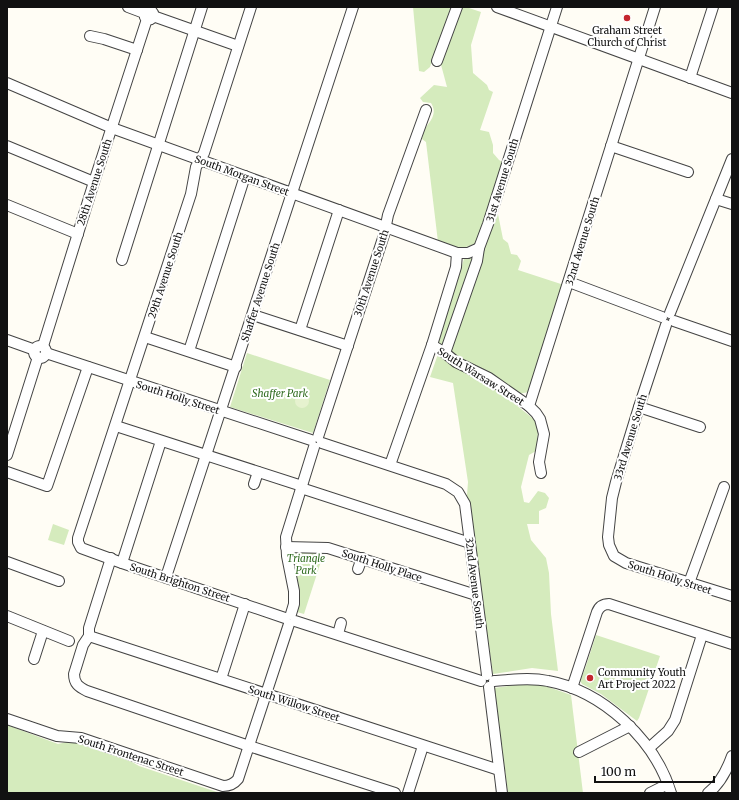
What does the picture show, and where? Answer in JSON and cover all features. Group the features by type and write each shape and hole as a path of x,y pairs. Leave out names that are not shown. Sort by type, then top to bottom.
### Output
{"street":[{"path":"128,7 149,13 238,46"},
{"path":"122,260 202,7"},
{"name":"29th Avenue South","path":"78,542 78,538 191,194 196,167 204,153 251,7"},
{"name":"Shaffer Avenue South","path":"166,578 353,7"},
{"path":"437,61 457,7"},
{"path":"498,7 732,93"},
{"name":"31st Avenue South","path":"445,353 477,261 479,248 557,7"},
{"name":"32nd Avenue South","path":"529,406 655,7"},
{"path":"690,78 713,7"},
{"name":"28th Avenue South","path":"7,454 149,13"},
{"path":"90,36 137,50"},
{"name":"South Morgan Street","path":"7,83 112,128 457,254"},
{"name":"30th Avenue South","path":"232,785 238,779 294,604 294,591 286,547 287,531 316,442 334,399 348,346 386,227 388,215 426,110"},
{"path":"7,146 94,182"},
{"path":"611,146 688,172"},
{"name":"33rd Avenue South","path":"611,552 608,537 612,498 639,407 668,319 732,159"},
{"path":"189,351 245,176"},
{"path":"716,199 732,204"},
{"path":"7,205 78,234"},
{"path":"300,330 339,210"},
{"path":"390,465 432,345 456,267 457,254 468,253 479,248"},
{"path":"569,282 732,341"},
{"path":"253,315 348,346"},
{"path":"144,337 236,367"},
{"name":"South Holly Street","path":"7,340 390,465 446,484 458,492"},
{"name":"South Warsaw Street","path":"432,345 456,362 489,378 529,406"},
{"path":"7,472 47,486 88,367"},
{"path":"529,406 540,419 544,434 539,462 540,473"},
{"path":"639,407 700,427"},
{"path":"116,426 470,543"},
{"path":"122,563 161,441"},
{"path":"254,484 258,472"},
{"path":"689,583 724,487"},
{"name":"32nd Avenue South","path":"458,492 465,504 502,793"},
{"name":"South Brighton Street","path":"78,542 81,548 166,578 219,591 245,604 488,681"},
{"name":"South Holly Place","path":"286,547 328,548 476,596"},
{"name":"South Holly Street","path":"611,552 618,559 626,563 732,596"},
{"path":"111,558 88,628 89,636 83,645 74,674 76,685 87,691 249,746 395,793"},
{"path":"358,569 362,558"},
{"path":"7,562 59,581"},
{"path":"221,679 245,604"},
{"path":"572,688 597,612 602,606 609,604 732,644"},
{"path":"7,616 69,641"},
{"path":"338,634 341,624"},
{"path":"34,659 43,631"},
{"path":"649,748 668,731 675,720 702,635"},
{"name":"South Willow Street","path":"89,636 499,770"},
{"path":"488,681 515,679 547,680 572,688 603,704 630,726 649,748 663,771 670,789 650,793"},
{"name":"South Frontenac Street","path":"7,719 26,731 57,736 74,736 223,786 232,785"},
{"path":"579,752 630,726"},
{"path":"408,793 423,746"},
{"path":"708,793 720,781 732,756"}],"green space":[{"path":"413,7 451,7 430,67 424,72 419,71"},
{"path":"462,7 481,12 471,45 473,73 487,85 489,90 493,92 480,130 489,132 493,145 493,153 504,163 478,242 467,247 458,248 438,242 426,142 422,139 424,130 434,111 431,103 423,102 420,98 434,85 447,87 440,61"},
{"path":"497,209 503,239 508,243 511,254 517,255 521,261 518,270 564,285 529,392 518,394 455,357 451,351"},
{"path":"470,257 473,260 444,348 438,341 464,259"},
{"name":"Shaffer Park","path":"247,353 330,380 313,433 230,407"},
{"path":"438,354 484,379 536,421 538,432 536,451 529,455 521,487 524,502 529,503 538,491 545,493 549,498 546,508 539,511 539,524 527,524 531,540 546,558 549,573 551,614 558,671 532,668 493,674 467,495 468,482 453,383 430,377"},
{"path":"299,394 305,394 309,398 309,404 305,408 299,408 295,404 295,398"},
{"path":"53,524 69,530 64,545 48,540"},
{"name":"Triangle Park","path":"295,551 324,552 304,614 297,612 297,598 292,555"},
{"path":"596,635 660,656 637,721 601,694 582,684 580,681"},
{"path":"523,684 540,684 571,695 583,793 508,793 494,688"},
{"path":"7,725 58,744 71,741 220,793 7,793"}],"place":[{"name":"Graham Street Church of Christ","path":"627,18"},
{"name":"Community Youth Art Project 2022","path":"590,678"}]}
